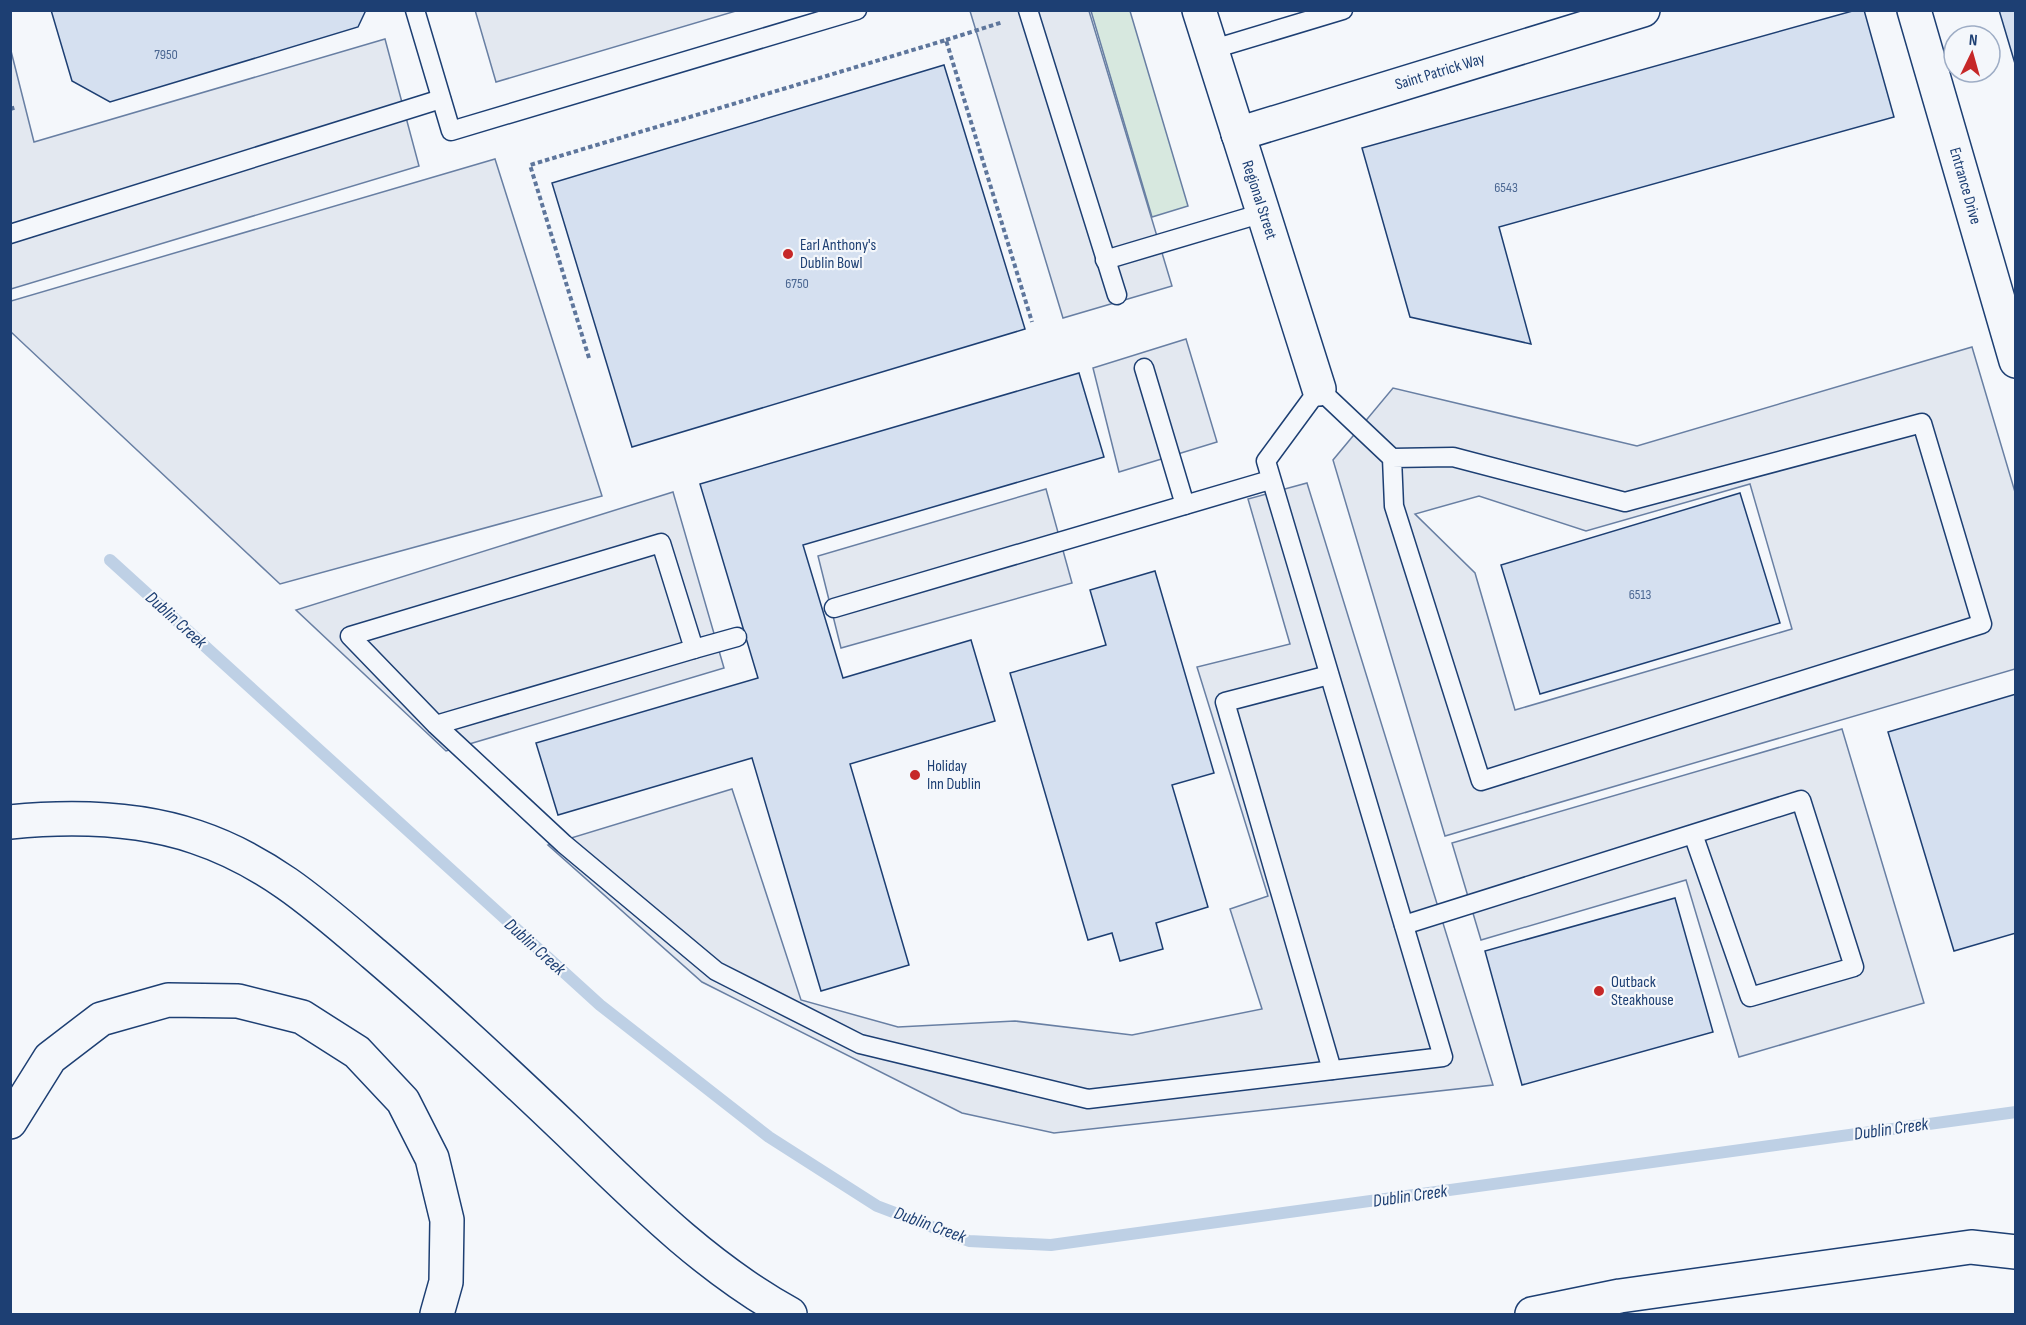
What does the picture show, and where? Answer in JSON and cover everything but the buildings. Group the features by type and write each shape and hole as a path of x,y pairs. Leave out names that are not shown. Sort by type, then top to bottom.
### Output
{"main road":[{"name":"Regional Street","path":"1199,10 1319,389"},
{"name":"Saint Patrick Way","path":"1238,134 1643,10"},
{"name":"Entrance Drive","path":"1914,10 2016,361"},
{"path":"10,822 43,819 118,820 195,837 265,867 297,888 460,1027 660,1220 718,1266 790,1314"},
{"path":"10,1122 50,1058 101,1019 168,1000 238,1001 302,1017 357,1052 403,1101 432,1158 447,1220 446,1282 437,1314"},
{"path":"1532,1314 1620,1296 1971,1247 2016,1252"}],"lane":[{"path":"415,10 451,131 857,10"},
{"path":"1028,10 1117,295"},
{"path":"1210,50 1320,14 1343,10"},
{"path":"10,234 441,99"},
{"path":"1105,260 1263,213"},
{"path":"1144,368 1185,505"},
{"path":"694,650 661,543 350,636 436,725 564,844 716,971 860,1044 1088,1098 1443,1057 1266,461 1319,389 1392,458 1394,506 1481,781 1982,624 1922,423 1625,502 1454,457 1392,458"},
{"path":"834,608 1270,480"},
{"path":"436,725 737,637"},
{"path":"1329,675 1226,702 1332,1070"},
{"path":"1404,925 1802,800 1854,967 1750,997 1694,834"}],"path":[{"path":"589,358 530,165 946,40 1009,18"},
{"path":"946,40 1032,322"},
{"path":"10,109 17,107"}],"shaded area":[{"path":"475,10 736,10 736,11 496,82"},
{"path":"970,11 1089,11 1172,286 1063,318"},
{"path":"1091,11 1130,11 1188,206 1152,217"},
{"path":"385,39 419,166 11,289 10,47 34,142"},
{"path":"495,159 602,496 280,584 11,332 11,301"},
{"path":"1186,339 1217,442 1119,472 1093,368"},
{"path":"1972,347 2015,492 2015,669 1445,836 1333,460 1393,388 1637,446","holes":["1750,484 1792,629 1515,710 1475,573 1415,514 1479,496 1586,531"]},
{"path":"1307,483 1493,1085 1054,1133 962,1113 702,982 548,845 732,789 801,1000 898,1027 1015,1021 1132,1035 1262,1009 1230,909 1268,896 1197,667 1290,644 1248,499"},
{"path":"1046,489 1072,583 841,648 818,556"},
{"path":"673,492 724,668 446,751 296,610"},
{"path":"1842,729 1924,1003 1739,1057 1686,880 1481,940 1452,843"}],"waterway":[{"name":"Dublin Creek","path":"110,560 600,1005 769,1137 877,1206 969,1241 1051,1245 2016,1112"}],"place":[{"name":"Earl Anthony's Dublin Bowl","path":"788,254"},
{"name":"Holiday Inn Dublin","path":"915,775"},
{"name":"Outback Steakhouse","path":"1599,991"}]}
